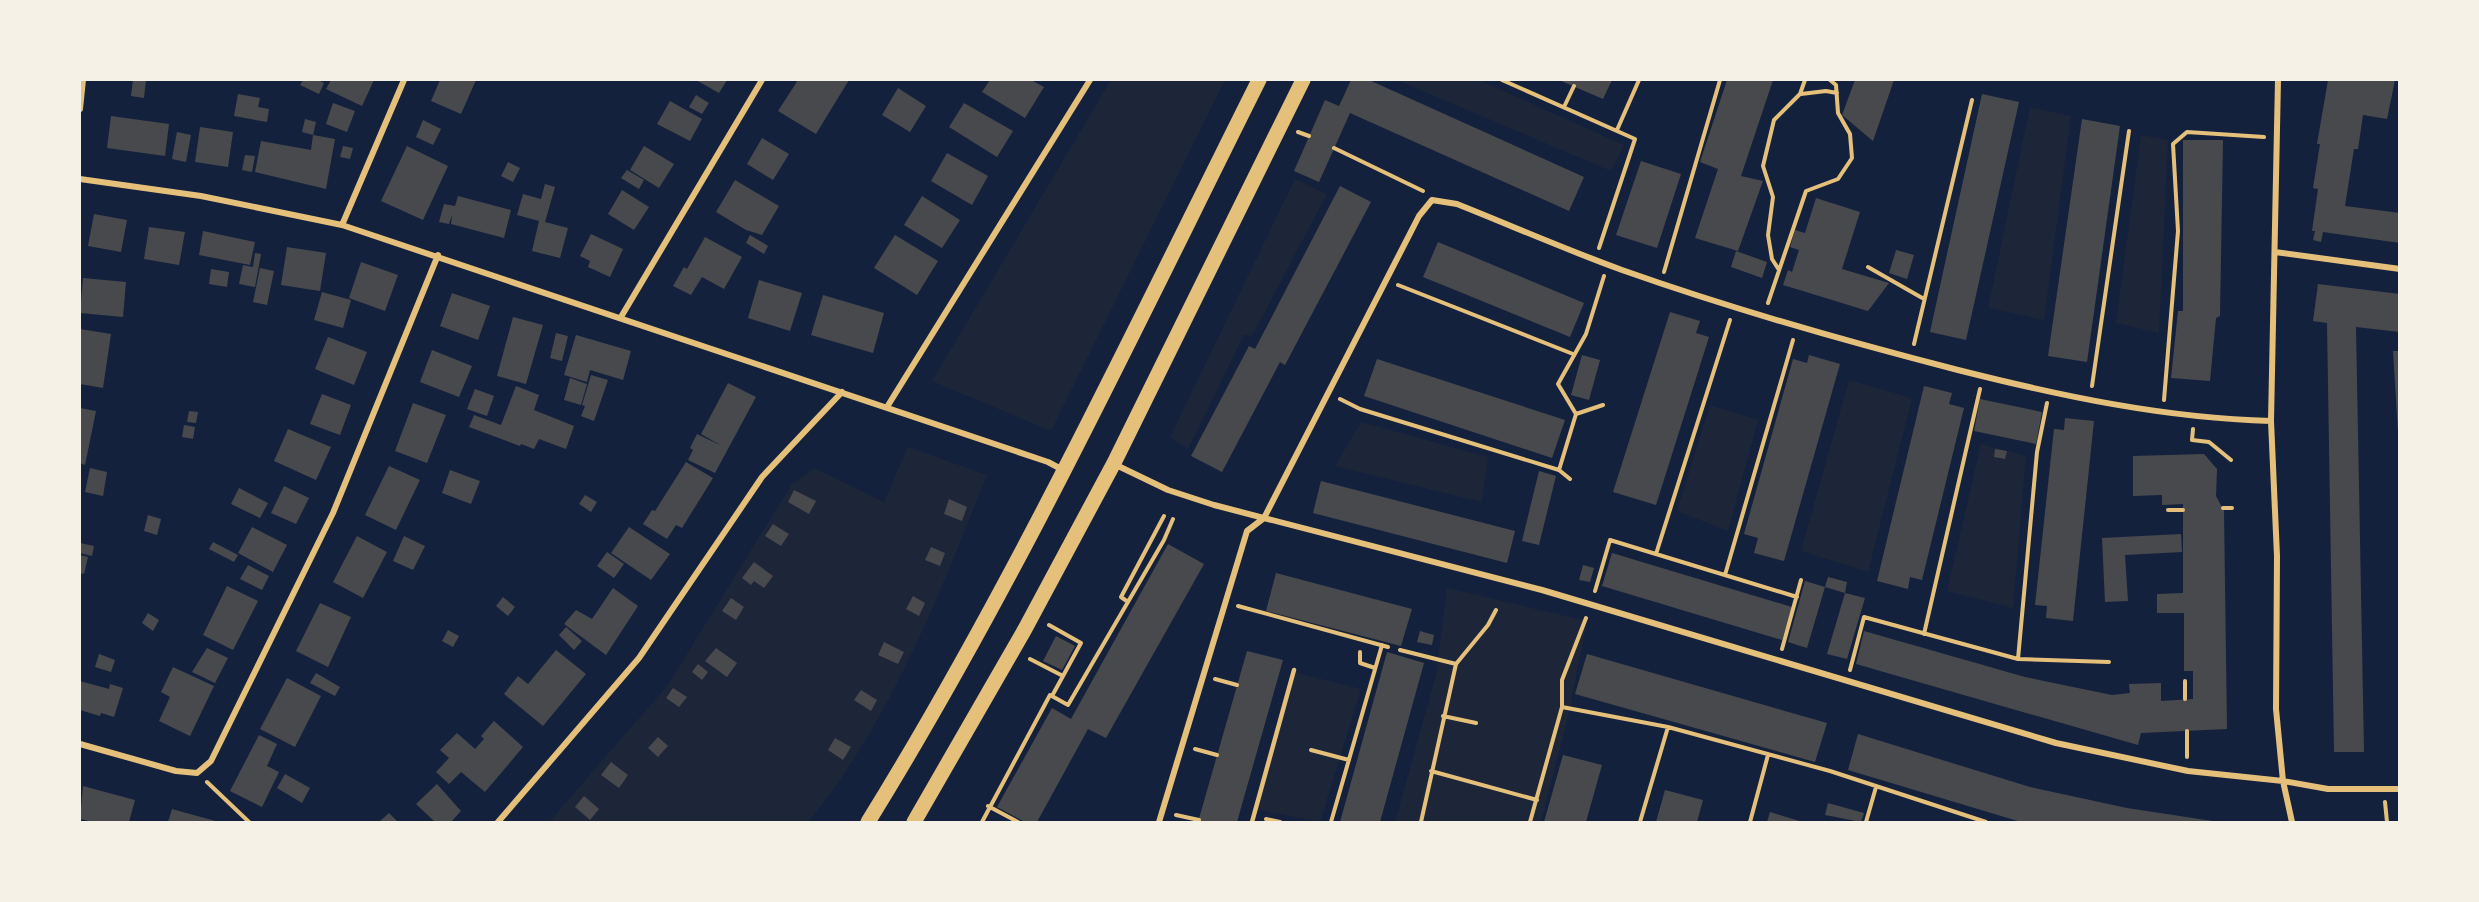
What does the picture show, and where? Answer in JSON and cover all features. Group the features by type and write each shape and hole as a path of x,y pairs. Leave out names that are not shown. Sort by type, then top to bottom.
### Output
{"main road":[{"path":"868,822 923,732 1004,587 1065,470 1259,80"},
{"path":"914,822 1025,628 1114,463 1303,80"}],"street":[{"path":"80,109 83,80"},
{"path":"342,225 404,80"},
{"path":"621,317 762,80"},
{"path":"888,407 1090,80"},
{"path":"2278,80 2275,138 2271,421 2277,556 2276,709 2283,781 2292,822"},
{"path":"80,179 201,196 342,225 438,255 888,407 1048,462 1065,470"},
{"path":"1159,822 1247,531 1264,518 1419,216 1432,200 1457,204 1608,264 1660,282 1797,325 1983,376 2090,401 2194,417 2271,421"},
{"path":"2275,252 2400,269"},
{"path":"80,744 176,771 197,773 211,761 333,513 438,255"},
{"path":"498,822 639,658 762,477 842,392"},
{"path":"1114,463 1168,490 1264,518 1590,604 2056,744 2188,771 2283,781 2328,789 2400,789"}],"lane":[{"path":"1252,822 1294,670"}],"path":[{"path":"1502,80 1635,139 1595,259"},
{"path":"1518,87 1522,80"},
{"path":"1617,130 1639,80"},
{"path":"1660,282 1720,80"},
{"path":"1779,270 1772,259 1768,235 1773,197 1763,166 1774,120 1800,94 1805,80"},
{"path":"1764,315 1806,190 1838,178 1852,158 1850,134 1838,113 1836,85 1830,80"},
{"path":"1564,107 1574,86"},
{"path":"1800,94 1826,91 1837,93"},
{"path":"1911,357 1972,100"},
{"path":"2090,401 2129,131"},
{"path":"1298,132 1309,136"},
{"path":"2163,412 2178,231 2173,144 2187,132 2275,138"},
{"path":"1334,148 1421,189 1432,200"},
{"path":"1558,470 1576,414 1558,384 1586,334 1608,264"},
{"path":"1868,267 1924,299"},
{"path":"1386,280 1573,354"},
{"path":"1656,554 1735,305"},
{"path":"1725,575 1797,325"},
{"path":"1924,634 1983,376"},
{"path":"2018,659 2037,452 2049,392"},
{"path":"1328,393 1360,409 1558,470 1570,479"},
{"path":"1576,414 1603,405"},
{"path":"2194,417 2192,440 2209,442 2231,460"},
{"path":"2223,508 2232,508"},
{"path":"2168,510 2183,510"},
{"path":"1128,602 1121,597 1164,516"},
{"path":"1052,696 1068,705 1173,519"},
{"path":"1530,822 1562,706 1562,680 1590,604 1610,540 1797,597"},
{"path":"1779,661 1801,580"},
{"path":"1225,603 1388,647"},
{"path":"1421,822 1456,664 1488,625 1496,610"},
{"path":"1847,682 1864,617 2018,659 2109,662"},
{"path":"982,822 988,806 1081,643 1049,625"},
{"path":"1331,822 1382,645"},
{"path":"1400,650 1456,664"},
{"path":"1360,652 1360,663 1375,668"},
{"path":"1030,659 1063,676"},
{"path":"1203,675 1237,685"},
{"path":"2185,681 2185,699"},
{"path":"1562,706 1668,727 1876,787 1986,822"},
{"path":"1443,716 1476,723"},
{"path":"1640,822 1668,727"},
{"path":"2187,731 2188,771"},
{"path":"1183,746 1217,755"},
{"path":"1311,750 1349,760"},
{"path":"1750,822 1768,755"},
{"path":"1431,771 1536,800"},
{"path":"197,773 249,822"},
{"path":"1866,822 1876,787"},
{"path":"2384,790 2387,822"},
{"path":"988,806 1018,822"},
{"path":"1163,812 1199,820"}],"shaded area":[{"path":"1111,80 1225,80 1051,431 932,381"},
{"path":"1397,80 1479,80 1624,145 1611,171"},
{"path":"2030,107 2071,116 2044,320 1988,308"},
{"path":"2141,135 2168,140 2159,333 2116,323"},
{"path":"1295,179 1327,194 1252,336 1244,335 1188,449 1170,437"},
{"path":"1849,380 1912,398 1868,572 1801,551"},
{"path":"1710,405 1758,420 1728,531 1677,511"},
{"path":"1361,422 1488,457 1482,502 1335,466"},
{"path":"1981,444 2026,456 2013,608 1947,591"},
{"path":"908,447 987,475 911,656 864,743 808,822 549,822 668,685 791,485 814,468 884,502"},
{"path":"1447,588 1587,621 1568,718 1541,822 1395,822 1436,675"},
{"path":"1293,672 1361,689 1320,822 1255,809"}],"building":[{"path":"133,80 146,80 144,98 131,96"},
{"path":"303,80 318,80 324,83 319,94 300,85"},
{"path":"331,80 374,80 362,106 326,89"},
{"path":"440,80 476,80 461,114 431,101"},
{"path":"696,80 727,80 719,93"},
{"path":"798,80 849,80 816,134 778,111"},
{"path":"990,80 1031,80 1044,87 1025,118 982,92"},
{"path":"1351,80 1369,80 1584,177 1569,211 1350,113 1319,182 1294,171 1325,100 1339,106"},
{"path":"1559,80 1612,80 1603,99"},
{"path":"1727,80 1773,80 1741,176 1763,181 1738,251 1695,238 1718,169 1700,162"},
{"path":"1855,80 1894,80 1873,141 1842,115"},
{"path":"2328,80 2395,80 2387,119 2363,115 2358,149 2354,149 2345,206 2400,213 2400,243 2323,232 2321,242 2313,240 2315,231 2312,231 2318,189 2313,188 2320,144 2317,144"},
{"path":"898,88 926,106 910,132 882,115"},
{"path":"238,94 260,98 258,107 269,109 267,122 234,116"},
{"path":"1982,94 2019,102 1966,340 1930,332"},
{"path":"696,95 709,103 702,114 689,107"},
{"path":"670,101 702,119 690,141 657,124"},
{"path":"333,103 355,111 347,132 326,124"},
{"path":"964,103 1013,131 997,157 949,127"},
{"path":"111,116 169,124 165,156 107,148"},
{"path":"305,119 316,122 313,135 302,132"},
{"path":"2082,119 2120,126 2087,362 2048,356"},
{"path":"423,120 441,129 433,145 416,137"},
{"path":"200,127 233,132 228,167 195,162"},
{"path":"177,132 191,135 186,162 172,159"},
{"path":"313,135 335,139 326,189 255,172 261,141 311,150"},
{"path":"762,138 789,154 773,180 747,164"},
{"path":"2183,140 2223,140 2220,316 2216,318 2210,381 2171,378 2178,311 2183,311"},
{"path":"343,146 353,148 350,159 340,157"},
{"path":"407,146 448,166 423,220 381,201"},
{"path":"644,146 674,164 659,188 630,170"},
{"path":"947,153 988,176 972,205 931,181"},
{"path":"245,155 255,156 252,172 242,170"},
{"path":"1641,161 1681,174 1657,248 1616,235"},
{"path":"508,162 520,168 513,182 501,176"},
{"path":"627,170 644,180 639,189 621,178"},
{"path":"735,180 779,206 762,235 746,230 716,212"},
{"path":"545,184 555,187 545,222 568,228 560,258 532,251 539,221 517,215 523,194 541,199"},
{"path":"1340,186 1371,202 1285,365 1280,362 1222,472 1191,456 1249,346 1255,349"},
{"path":"622,190 649,207 634,230 608,214"},
{"path":"458,196 511,210 504,238 451,224 452,215 449,224 439,222 444,204 455,206"},
{"path":"922,196 960,220 942,248 904,225"},
{"path":"1816,198 1860,212 1842,269 1889,283 1868,311 1783,285 1788,270 1792,272 1799,250 1790,247 1795,230 1805,233"},
{"path":"94,214 127,220 121,252 88,246"},
{"path":"149,227 185,232 179,265 144,259"},
{"path":"203,231 255,242 250,265 199,255"},
{"path":"591,234 623,249 610,277 588,267 590,261 580,256"},
{"path":"750,235 768,246 764,254 746,243"},
{"path":"895,235 938,261 917,295 874,268"},
{"path":"705,237 742,257 724,289 702,277 691,295 673,286 684,267 687,269"},
{"path":"1438,242 1584,303 1570,337 1423,277"},
{"path":"287,247 326,253 320,291 281,285"},
{"path":"1896,250 1914,255 1907,279 1889,273"},
{"path":"1736,251 1767,262 1762,278 1731,267"},
{"path":"255,253 261,254 255,287 239,284 243,265 253,267"},
{"path":"361,262 398,275 385,311 349,298"},
{"path":"260,268 274,271 267,305 253,302"},
{"path":"211,269 229,272 227,287 209,284"},
{"path":"83,278 126,282 123,317 80,313"},
{"path":"759,280 802,293 790,331 748,318"},
{"path":"2318,284 2400,294 2400,332 2356,327 2364,752 2334,752 2327,323 2313,321"},
{"path":"322,292 351,300 343,328 314,320"},
{"path":"452,293 490,306 478,340 440,326"},
{"path":"823,295 884,313 873,353 811,335"},
{"path":"1670,312 1700,321 1696,333 1709,337 1656,505 1613,492"},
{"path":"513,317 543,325 526,384 497,376"},
{"path":"80,329 111,334 103,388 80,384"},
{"path":"556,333 568,336 562,361 550,358"},
{"path":"576,335 631,351 623,380 590,370 587,382 564,375"},
{"path":"328,337 367,352 354,385 315,369"},
{"path":"432,350 472,366 459,397 420,382"},
{"path":"2393,351 2400,351 2400,432 2398,432"},
{"path":"1582,355 1600,360 1589,400 1571,395"},
{"path":"1809,355 1840,364 1784,561 1754,553 1758,538 1744,534 1793,359 1807,363"},
{"path":"1377,359 1565,420 1552,458 1364,396"},
{"path":"591,375 608,380 594,421 581,416"},
{"path":"570,378 587,384 581,405 564,400"},
{"path":"728,383 756,397 715,473 688,460 693,450 690,448 697,434 722,446 701,434"},
{"path":"516,386 539,395 534,410 574,426 566,449 539,439 534,449 521,444 520,446 469,427 474,415 501,425"},
{"path":"1924,386 1952,393 1949,404 1964,408 1922,580 1910,577 1908,589 1877,581"},
{"path":"475,389 494,396 487,416 467,409"},
{"path":"322,394 351,405 340,435 310,424"},
{"path":"1980,399 2042,412 2036,444 1974,431"},
{"path":"413,403 446,415 427,463 395,451"},
{"path":"80,408 96,411 85,465 80,463"},
{"path":"189,411 198,412 196,423 187,422"},
{"path":"2065,418 2094,421 2073,621 2046,618 2047,606 2035,605 2054,429 2064,430"},
{"path":"184,425 195,427 193,439 182,437"},
{"path":"288,429 331,447 316,480 274,461"},
{"path":"1995,449 2007,451 2005,459 1994,457"},
{"path":"2204,454 2217,469 2216,496 2224,511 2227,729 2141,733 2138,745 1856,664 1864,631 2025,677 2112,695 2130,693 2129,684 2161,683 2161,701 2193,699 2193,671 2184,671 2184,613 2157,613 2157,594 2183,593 2183,504 2162,505 2162,495 2133,496 2133,456"},
{"path":"686,462 713,478 682,528 676,525 667,539 643,524 652,510 655,511"},
{"path":"389,466 420,480 396,530 365,515"},
{"path":"90,468 107,472 103,496 85,492"},
{"path":"450,470 480,481 471,504 442,493"},
{"path":"1539,471 1556,476 1539,545 1522,541"},
{"path":"1321,481 1515,531 1507,563 1313,513"},
{"path":"284,486 309,498 296,524 271,513"},
{"path":"239,488 268,503 260,518 231,504"},
{"path":"794,490 816,501 809,514 788,502"},
{"path":"585,495 597,502 591,512 579,504"},
{"path":"949,499 967,507 962,521 944,514"},
{"path":"148,515 161,519 157,535 144,531"},
{"path":"773,524 789,534 781,546 765,536"},
{"path":"252,527 287,545 273,572 238,553"},
{"path":"629,527 670,554 651,580 611,553"},
{"path":"2181,534 2182,552 2125,555 2128,601 2105,602 2102,538"},
{"path":"357,536 387,552 363,598 333,582"},
{"path":"404,536 425,546 413,570 393,561"},
{"path":"213,542 238,555 234,562 209,549"},
{"path":"80,543 94,546 92,556 80,553"},
{"path":"1168,544 1204,564 1106,738 1088,729 1037,822 1025,822 997,807 1052,708 1071,719"},
{"path":"931,547 945,553 940,566 925,560"},
{"path":"607,552 624,564 614,578 597,566"},
{"path":"1612,553 1792,607 1782,640 1602,586"},
{"path":"80,555 88,557 84,574 80,573"},
{"path":"754,562 773,576 764,588 754,581 751,585 742,578"},
{"path":"248,565 269,576 262,590 240,579"},
{"path":"1583,565 1594,568 1590,582 1579,580"},
{"path":"1276,573 1412,609 1401,646 1266,611"},
{"path":"1828,577 1847,582 1845,593 1825,587"},
{"path":"1805,581 1825,587 1807,648 1788,642"},
{"path":"227,586 258,601 233,650 203,635"},
{"path":"613,588 638,606 606,655 564,624 576,610 592,619"},
{"path":"1845,593 1865,598 1847,659 1827,654"},
{"path":"913,596 925,603 919,616 906,609"},
{"path":"503,597 515,607 508,616 496,606"},
{"path":"731,598 744,607 736,620 722,611"},
{"path":"320,603 351,617 328,667 296,651"},
{"path":"148,613 159,620 153,631 142,623"},
{"path":"566,627 582,641 574,650 559,635"},
{"path":"448,630 459,636 453,647 442,641"},
{"path":"1420,631 1434,635 1432,645 1417,642"},
{"path":"1056,636 1075,646 1062,670 1043,661"},
{"path":"884,642 904,652 898,664 878,655"},
{"path":"207,648 228,658 215,683 192,672"},
{"path":"716,648 737,663 727,677 705,661"},
{"path":"556,650 586,674 543,726 504,694 518,676 528,684"},
{"path":"1247,651 1283,660 1237,822 1198,822"},
{"path":"1387,652 1424,663 1380,822 1340,822"},
{"path":"99,654 115,660 111,672 95,667"},
{"path":"1587,654 1827,723 1815,762 1575,694"},
{"path":"698,664 708,672 702,680 692,672"},
{"path":"173,667 214,686 190,736 159,721 170,697 161,692"},
{"path":"316,673 340,687 335,696 310,683"},
{"path":"287,678 321,696 295,747 260,729"},
{"path":"80,681 109,689 110,684 123,688 114,717 101,713 100,716 80,710"},
{"path":"673,688 687,697 679,707 666,698"},
{"path":"861,690 877,700 871,711 854,700"},
{"path":"494,721 523,747 485,792 461,772 449,784 436,772 449,758 440,750 457,733 475,749 484,739 481,736"},
{"path":"1858,734 2030,787 2127,808 2219,822 2021,822 1848,770"},
{"path":"259,735 277,744 267,766 279,772 262,807 230,791"},
{"path":"658,737 668,746 658,757 648,748"},
{"path":"835,738 851,747 843,760 828,750"},
{"path":"1563,755 1602,765 1586,822 1544,822"},
{"path":"611,762 628,775 619,788 601,775"},
{"path":"285,774 310,788 302,803 277,788"},
{"path":"437,784 461,811 451,822 435,822 416,804"},
{"path":"83,786 135,800 129,822 94,822 80,819"},
{"path":"1665,790 1703,800 1697,822 1656,822"},
{"path":"584,796 599,809 590,820 575,807"},
{"path":"1828,803 1864,813 1861,822 1825,815"},
{"path":"172,809 219,822 168,822"},
{"path":"1770,812 1803,822 1767,822"},
{"path":"389,813 398,822 379,822"}]}
